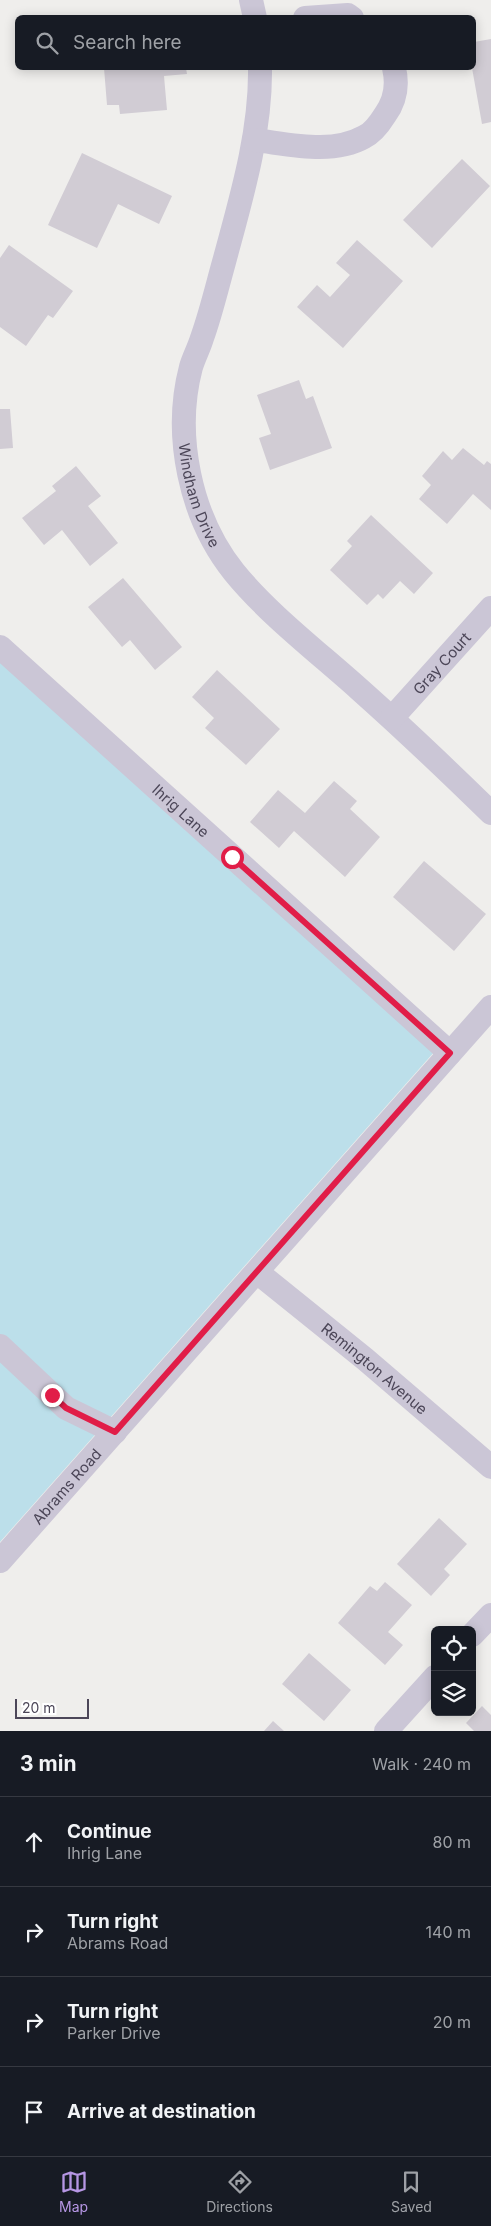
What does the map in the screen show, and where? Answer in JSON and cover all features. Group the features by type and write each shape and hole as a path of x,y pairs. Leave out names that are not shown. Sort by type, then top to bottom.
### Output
{"street":[{"path":"251,0 254,15"},
{"name":"Windham Drive","path":"260,70 260,94 254,140 235,221 186,389 184,428 188,470 199,509 217,546 234,572 262,602 392,718 491,813"},
{"path":"254,140 309,146 345,146 366,137 379,124 392,106 397,83 394,70"},
{"name":"Gray Court","path":"392,718 491,608"},
{"name":"Ihrig Lane","path":"0,648 450,1053"},
{"name":"Abrams Road","path":"0,1560 491,1007"},
{"name":"Remington Avenue","path":"257,1272 365,1359 491,1467"},
{"path":"0,1346 66,1408 115,1432"},
{"path":"476,1632 491,1615"},
{"path":"386,1731 431,1681"}],"shaded area":[{"path":"0,654 443,1042 0,1542"}],"building":[{"path":"491,39 491,122 482,124 472,70 476,70 476,42"},
{"path":"104,70 186,70 187,74 164,76 167,110 120,114 119,105 107,105"},
{"path":"82,153 172,196 159,224 118,204 97,248 48,225"},
{"path":"462,159 490,186 432,248 403,220"},
{"path":"357,240 403,281 343,348 297,307 317,285 330,297 350,275 336,263"},
{"path":"9,245 73,291 53,318 48,315 26,346 0,327 0,258"},
{"path":"299,380 306,399 313,396 332,448 270,470 259,438 271,434 257,395"},
{"path":"0,409 10,409 13,448 0,449"},
{"path":"463,448 484,465 487,461 491,464 491,510 473,494 447,524 419,499 431,485 422,476 443,451 452,460"},
{"path":"76,466 101,496 88,506 118,543 90,566 62,530 44,545 22,518 56,491 52,486"},
{"path":"371,515 433,573 414,594 400,581 383,599 378,594 367,605 330,570 352,546 347,541"},
{"path":"123,578 182,647 155,670 130,640 122,647 88,607"},
{"path":"217,670 280,729 246,765 205,728 214,718 192,697"},
{"path":"334,781 357,801 350,809 380,837 345,877 294,831 279,848 250,822 278,790 305,813"},
{"path":"424,861 486,914 454,951 393,897"},
{"path":"439,1518 467,1544 444,1569 450,1575 431,1596 397,1564"},
{"path":"385,1582 412,1605 388,1632 403,1645 385,1665 338,1623 370,1586 377,1591"},
{"path":"309,1653 351,1690 324,1721 282,1684"},
{"path":"482,1706 491,1715 491,1731 474,1731 466,1723 473,1716 476,1716 476,1712"},
{"path":"273,1721 284,1731 264,1731"}],"route":[{"path":"52,1395 66,1408 115,1432 450,1053 232,857"}]}
